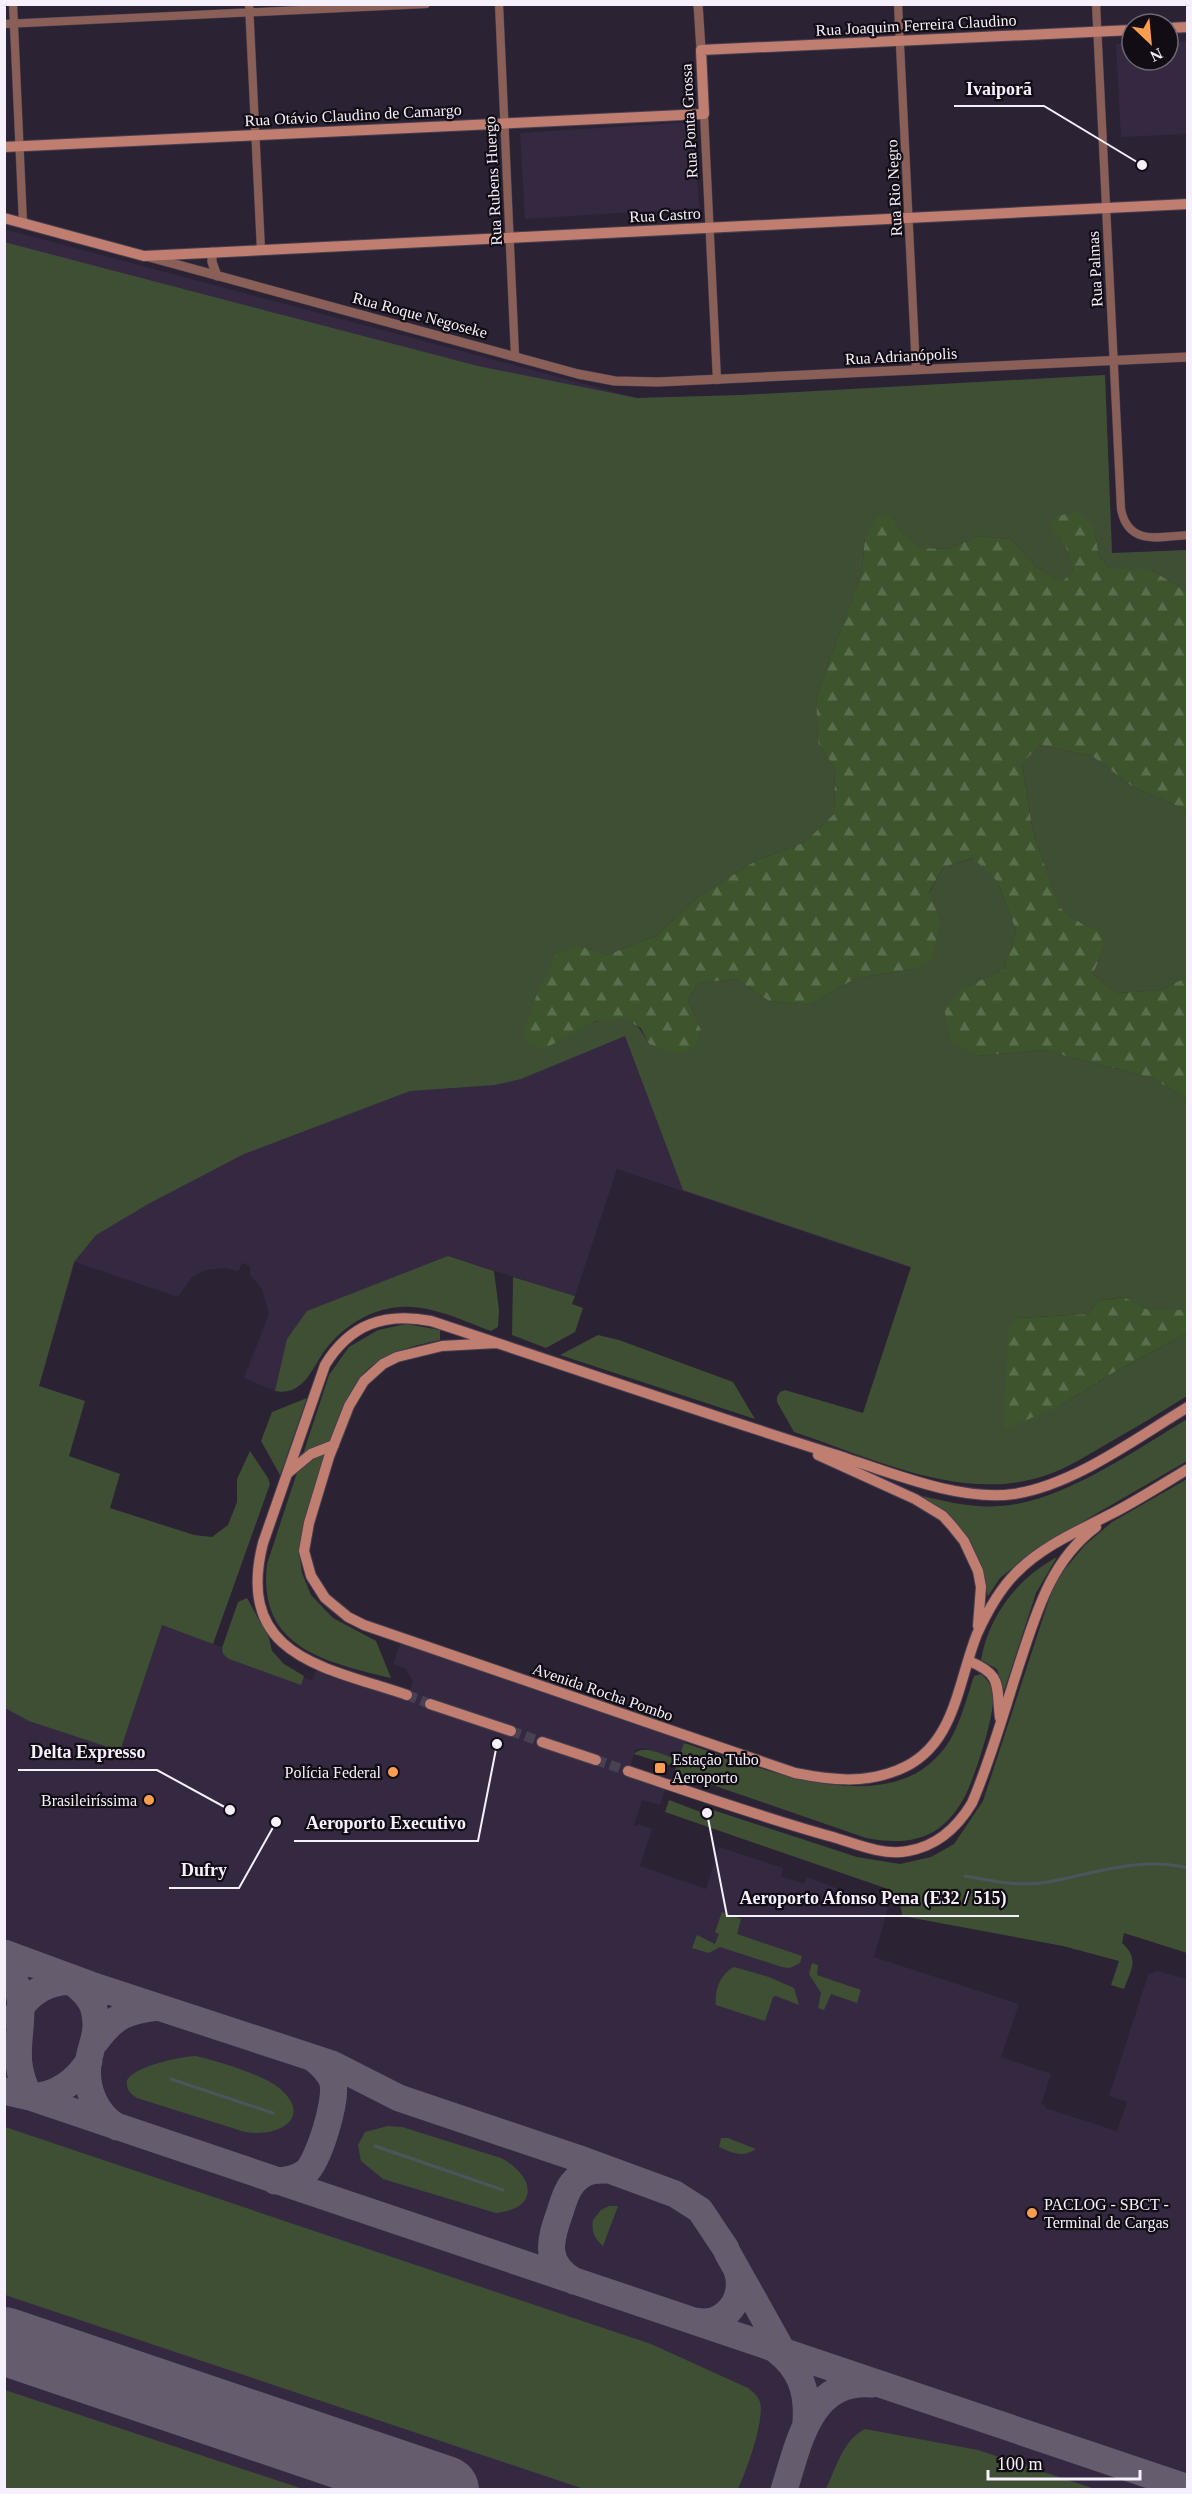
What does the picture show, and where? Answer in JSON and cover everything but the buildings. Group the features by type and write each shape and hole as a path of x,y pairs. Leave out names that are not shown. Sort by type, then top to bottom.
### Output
{"main road":[{"name":"Rua Joaquim Ferreira Claudino","path":"701,50 1120,30"},
{"name":"Rua Ponta Grossa","path":"701,50 704,114"},
{"name":"Rua Otávio Claudino de Camargo","path":"4,147 704,114"},
{"name":"Rua Castro","path":"144,256 1188,204"},
{"name":"Rua Roque Negoseke","path":"4,218 144,256"},
{"name":"Avenida Rocha Pombo","path":"407,1695 307,1661 289,1650 276,1637 267,1622 257,1594 257,1571 263,1544 325,1365 334,1352 362,1328 377,1321 412,1317 497,1343 777,1437 940,1487 976,1495 995,1496 1033,1490 1067,1478 1188,1407"},
{"name":"Avenida Rocha Pombo","path":"497,1343 454,1344 424,1348 397,1357 372,1372 356,1391 334,1445 309,1523 304,1551 316,1587 336,1609 374,1629 795,1773 842,1780 865,1779 888,1774 920,1758 932,1747 947,1725 977,1635 992,1604 1016,1572 1052,1546 1188,1469"},
{"path":"777,1437 915,1499 943,1516 964,1541 978,1571 981,1599 977,1635"},
{"path":"288,1473 311,1454 334,1445"},
{"name":"Avenida Rocha Pombo","path":"628,1771 796,1827 873,1849 906,1852 938,1840 953,1829 964,1816 979,1788 1036,1612 1049,1583 1071,1549 1120,1509"},
{"path":"969,1661 987,1668 995,1679 1001,1721"},
{"path":"430,1704 511,1731"},
{"path":"542,1742 596,1760"}],"street":[{"path":"13,4 23,223"},
{"path":"4,24 250,9 426,4"},
{"name":"Rua Rubens Huergo","path":"499,4 514,356"},
{"name":"Rua Ponta Grossa","path":"698,4 701,50"},
{"name":"Rua Rio Negro","path":"898,4 916,370"},
{"name":"Rua Palmas","path":"1096,4 1122,518 1130,530 1144,536 1188,535"},
{"path":"250,9 261,250"},
{"name":"Rua Ponta Grossa","path":"704,114 717,380"},
{"path":"212,252 212,262 217,276"},
{"name":"Rua Roque Negoseke","path":"144,256 615,381"},
{"name":"Rua Adrianópolis","path":"615,381 717,380 1188,357"}],"shaded area":[{"path":"1180,41 1187,41 1187,134 1121,137 1116,44 1120,44 1120,72 1180,72"},
{"path":"694,122 699,208 525,219 520,133"},
{"path":"4,229 637,398 742,395 1105,375 1112,554 1187,550 1187,1228 911,1268 617,1169 575,1296 448,1256 281,1372 275,1391 244,1378 269,1314 262,1289 250,1275 250,1266 242,1263 238,1271 225,1268 205,1270 192,1277 178,1297 75,1262 39,1386 85,1401 57,1495 162,1625 312,1681 316,1670 405,1700 413,1682 406,1669 393,1664 402,1639 686,1736 678,1760 644,1748 636,1750 634,1754 627,1776 665,1789 660,1805 642,1800 634,1825 638,1824 652,1829 640,1866 706,1889 719,1847 783,1868 781,1876 804,1884 807,1877 888,1908 874,1957 1019,2004 1001,2057 1051,2074 1041,2104 1045,2105 1045,2108 1117,2131 1127,2102 1109,2096 1148,1975 1157,1971 1187,1979 1187,2489 5,2489"}],"green space":[{"path":"4,242 478,366 637,398 742,395 1105,375 1112,553 1187,550 1187,592 1150,569 1110,569 1099,556 1094,528 1065,544 1073,570 1062,582 1036,567 1011,539 978,536 948,549 922,548 901,531 892,517 865,537 862,571 816,698 818,742 835,769 834,814 805,842 757,860 699,896 656,936 607,955 577,945 546,1048 594,1022 614,1017 632,1022 649,1044 696,1045 701,1030 688,1000 698,983 736,979 769,1001 810,1005 856,978 914,969 940,919 929,893 944,867 974,858 998,882 1016,931 1004,969 964,988 977,1056 1043,1050 1152,1078 1184,1097 1187,1104 1187,1310 1149,1310 1122,1297 1098,1301 1088,1314 1018,1318 1060,1406 1109,1375 1187,1333 1187,1396 1068,1466 1044,1476 1013,1483 981,1484 949,1481 918,1474 794,1432 777,1402 780,1392 785,1390 863,1413 911,1267 683,1190 625,1036 521,1079 495,1085 410,1091 244,1154 150,1203 96,1235 74,1262 39,1386 85,1401 69,1456 120,1474 110,1508 194,1535 212,1537 228,1525 237,1502 237,1479 250,1451 270,1484 213,1644 162,1625 120,1751 29,1721 5,1708"},
{"path":"1079,512 1094,528 1099,556 1110,569 1150,569 1187,592 1187,810 1133,787 1092,756 1040,745 1022,763 1033,833 1060,908 1085,926 1101,931 1104,948 1093,974 1117,993 1160,990 1187,977 1187,1104 1184,1097 1152,1078 1043,1050 977,1056 952,1041 944,1009 964,988 1004,969 1016,931 998,882 973,858 944,867 929,892 940,919 933,958 914,969 856,978 810,1005 769,1001 736,979 698,983 688,1000 701,1030 697,1045 678,1054 649,1044 641,1028 623,1018 596,1021 546,1048 530,1046 522,1034 538,992 556,955 577,945 607,955 656,936 699,896 757,860 805,842 834,814 835,769 818,742 816,698 862,571 865,537 878,516 892,517 901,531 922,548 948,549 978,536 1011,539 1036,567 1062,582 1073,570 1065,544 1050,526 1056,516"},
{"path":"1040,745 1092,756 1133,787 1187,810 1187,977 1160,990 1117,993 1093,974 1104,948 1085,926 1060,908 1033,833 1022,762"},
{"path":"448,1256 494,1271 499,1310 498,1327 491,1331 452,1316 421,1308 399,1307 377,1312 356,1322 338,1336 324,1351 302,1384 295,1389 275,1391 287,1339 307,1311"},
{"path":"513,1277 575,1296 572,1304 583,1308 575,1332 546,1348 512,1335"},
{"path":"1123,1297 1149,1310 1187,1310 1187,1333 1109,1375 1060,1406 1007,1428 1003,1426 1009,1326 1018,1318 1088,1314 1098,1301"},
{"path":"406,1324 440,1330 440,1340 407,1348 385,1357 375,1363 357,1381 348,1401 299,1552 302,1573 311,1595 333,1618 376,1641 391,1678 321,1657 301,1646 285,1633 273,1615 267,1592 267,1564 329,1375 349,1347 378,1330"},
{"path":"598,1335 619,1340 733,1382 755,1419 560,1355"},
{"path":"307,1398 280,1475 261,1441 272,1412"},
{"path":"1187,1419 1187,1461 1039,1547 1000,1578 988,1596 980,1566 951,1519 922,1496 980,1506 1023,1503 1047,1496 1097,1473"},
{"path":"1187,1479 1187,1953 1124,1933 1122,1943 1131,1954 1132,1965 1124,1989 1111,1985 1119,1961 1063,1946 902,1916 898,1899 885,1888 665,1812 669,1800 711,1816 713,1810 857,1857 900,1864 931,1857 954,1844 983,1801 1055,1581 1085,1545 1112,1522"},
{"path":"1057,1557 1036,1593 1004,1691 997,1669 981,1660 991,1628 998,1613 1018,1587"},
{"path":"247,1598 269,1638 272,1651 284,1664 304,1676 301,1685 229,1659 223,1654 222,1648 238,1602"},
{"path":"981,1674 988,1682 993,1694 992,1707 983,1749 973,1778 964,1798 951,1817 938,1829 917,1839 891,1841 866,1838 675,1772 676,1767 634,1754 638,1751 649,1750 678,1760 684,1743 786,1776 824,1784 862,1786 896,1781 926,1767 950,1740 961,1717 974,1676"},
{"path":"722,1912 741,1919 737,1934 802,1956 800,1963 790,1968 782,1967 720,1947 709,1953 692,1948 697,1935 715,1944 719,1934 715,1932"},
{"path":"812,1963 818,1965 817,1975 861,1990 857,2003 831,1994 824,2010 818,2008 821,1993 809,1974"},
{"path":"734,1967 769,1977 794,1988 799,2005 776,1996 773,1997 765,2021 716,2005 719,1983 725,1973"},
{"path":"195,2056 226,2064 271,2082 288,2098 293,2107 293,2116 281,2128 270,2132 245,2132 137,2098 127,2086 127,2080 139,2070 169,2060"},
{"path":"388,2126 402,2127 501,2158 521,2173 528,2190 526,2198 520,2205 510,2210 496,2213 383,2179 361,2161 358,2145 365,2132"},
{"path":"5,2127 651,2344 748,2388 760,2402 760,2421 750,2459 738,2489 584,2489 5,2295"},
{"path":"721,2138 728,2138 756,2149 742,2154 733,2153 719,2147"},
{"path":"609,2206 618,2206 603,2246 594,2235 593,2220 601,2210"},
{"path":"5,2390 303,2489 5,2489"},
{"path":"865,2429 978,2450 1095,2489 826,2489 846,2447 857,2434"}],"waterway":[{"path":"965,1876 1027,1884 1134,1865 1152,1864 1188,1868"},
{"path":"171,2079 273,2113"},
{"path":"375,2146 503,2190"}],"taxiway":[{"path":"4,1953 91,1985 332,2064 399,2098 577,2158 675,2194 700,2210 726,2249"},
{"path":"4,1963 15,1981 20,1998 19,2061 22,2078 30,2097"},
{"path":"68,1978 87,1995 94,2009 96,2031 88,2064 88,2083 98,2108 117,2127"},
{"path":"15,2018 26,2001 40,1989 58,1983 78,1982"},
{"path":"96,2041 109,2025 122,2016 137,2010 157,2007"},
{"path":"275,2181 291,2179 306,2172 316,2156 326,2130 334,2092 333,2083 330,2075 313,2058"},
{"path":"30,2097 48,2094 64,2087 78,2076 89,2061"},
{"path":"4,2091 30,2097 1188,2488"},
{"path":"574,2281 557,2267 553,2259 552,2241 556,2222 567,2193 575,2180 590,2171 610,2170"},
{"path":"727,2252 783,2352"},
{"path":"695,2321 716,2320 732,2308 739,2289 736,2268"},
{"path":"776,2350 792,2365 801,2382 806,2401 806,2422"},
{"path":"784,2490 802,2435 820,2403 834,2392 851,2385 872,2384"}],"runway":[{"path":"4,2341 445,2490"}],"tunnel":[{"path":"407,1695 430,1704"},
{"path":"511,1731 542,1742"},
{"path":"596,1760 628,1771"}],"place":[{"name":"Ivaiporã","path":"1142,165"},
{"name":"Aeroporto Executivo","path":"497,1744"},
{"name":"Estação Tubo Aeroporto","path":"660,1768"},
{"name":"Polícia Federal","path":"393,1772"},
{"name":"Brasileiríssima","path":"149,1800"},
{"name":"Delta Expresso","path":"230,1810"},
{"name":"Aeroporto Afonso Pena (E32 / 515)","path":"707,1813"},
{"name":"Dufry","path":"276,1822"},
{"name":"PACLOG - SBCT - Terminal de Cargas","path":"1032,2213"}]}
